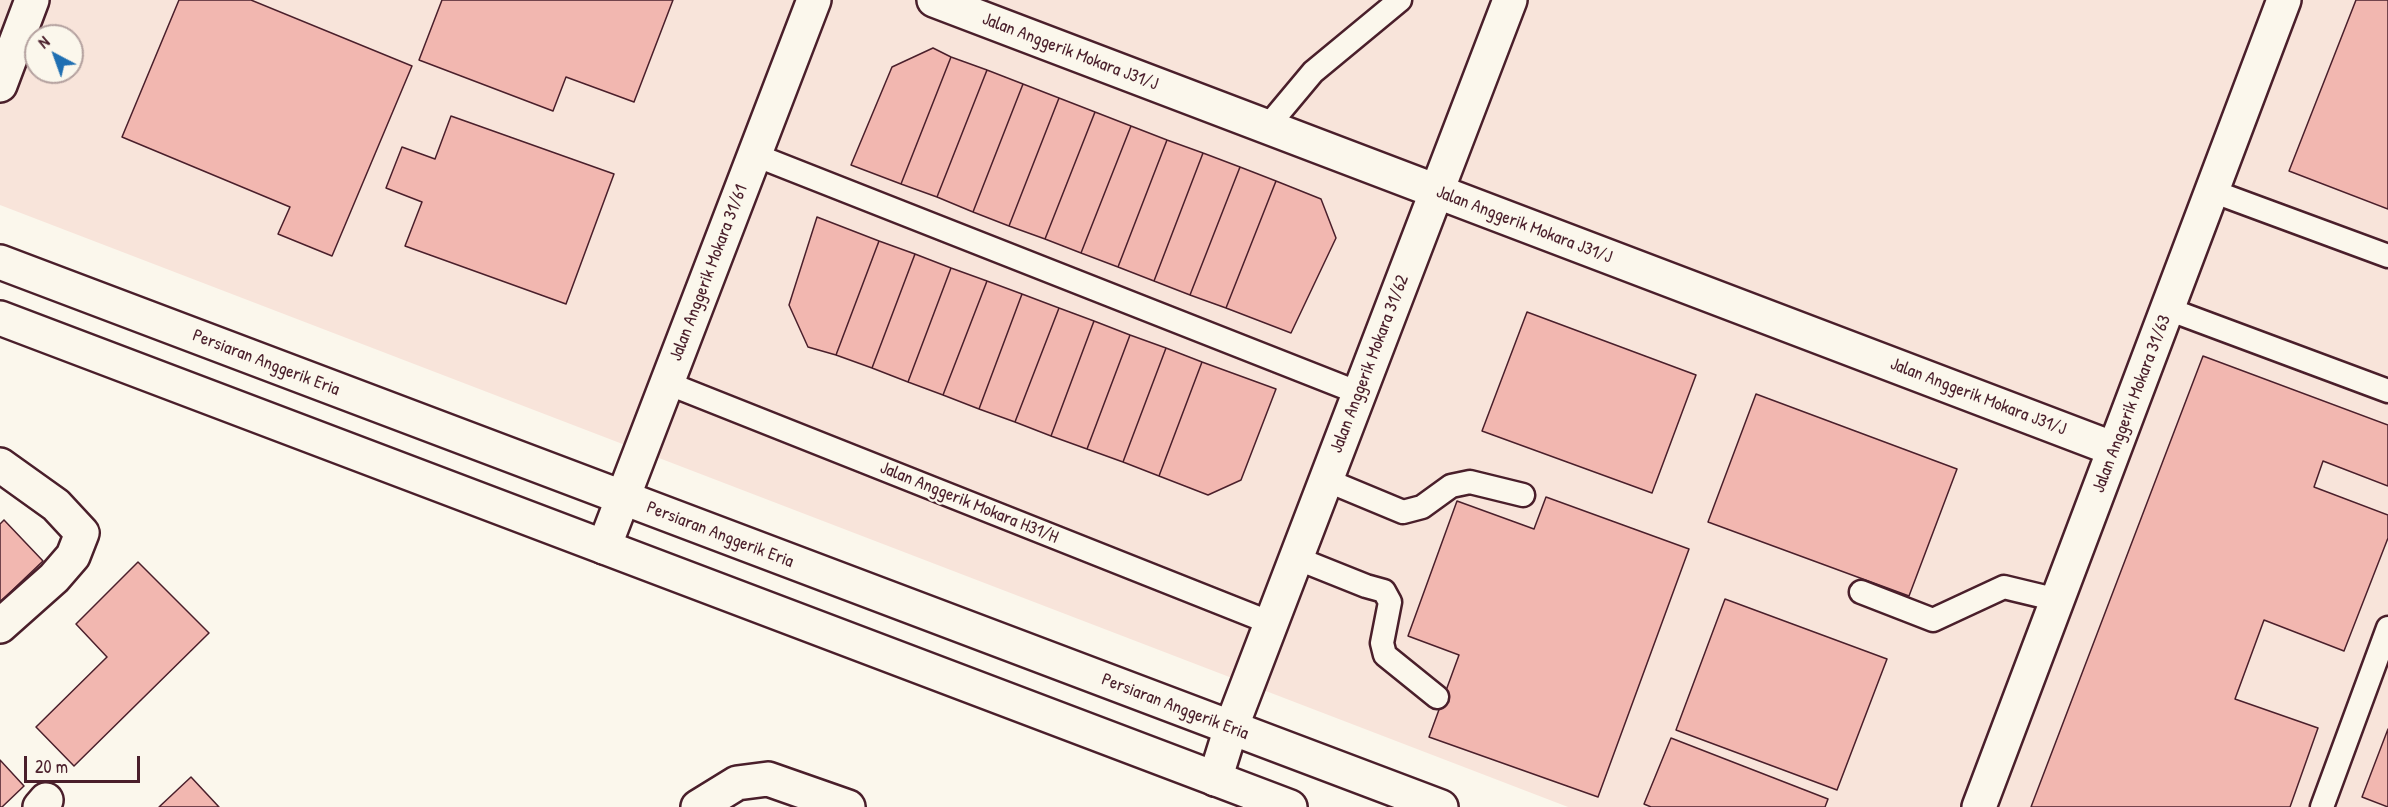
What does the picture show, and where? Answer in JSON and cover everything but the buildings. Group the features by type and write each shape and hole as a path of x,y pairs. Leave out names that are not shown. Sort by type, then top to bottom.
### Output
{"street":[{"path":"0,85 32,0"},
{"name":"Jalan Anggerik Mokara 31/61","path":"604,547 814,0"},
{"name":"Jalan Anggerik Mokara J31/J","path":"934,0 2114,449"},
{"name":"Jalan Anggerik Mokara 31/62","path":"1215,779 1231,728 1510,0"},
{"name":"Jalan Anggerik Mokara 31/63","path":"1979,807 2283,0"},
{"name":"Persiaran Anggerik Eria","path":"0,262 1441,807"},
{"path":"0,318 1290,807"},
{"path":"0,465 56,505 82,533 73,556 54,578 0,626"},
{"path":"698,807 737,783 768,779 848,807"}],"lane":[{"path":"1267,127 1313,72 1400,0"},
{"path":"755,155 1359,393"},
{"path":"2212,191 2388,256"},
{"path":"2168,309 2388,391"},
{"name":"Jalan Anggerik Mokara H31/H","path":"667,383 1271,623"},
{"path":"1326,480 1403,512 1422,507 1451,486 1470,482 1523,495"},
{"path":"1296,558 1384,591 1390,602 1382,643 1384,656 1437,697"},
{"path":"1862,592 1933,620 2004,587 2058,600"},
{"path":"2322,807 2388,628"}],"shaded area":[{"path":"0,0 2388,0 2388,807 1568,807 0,205"}]}
